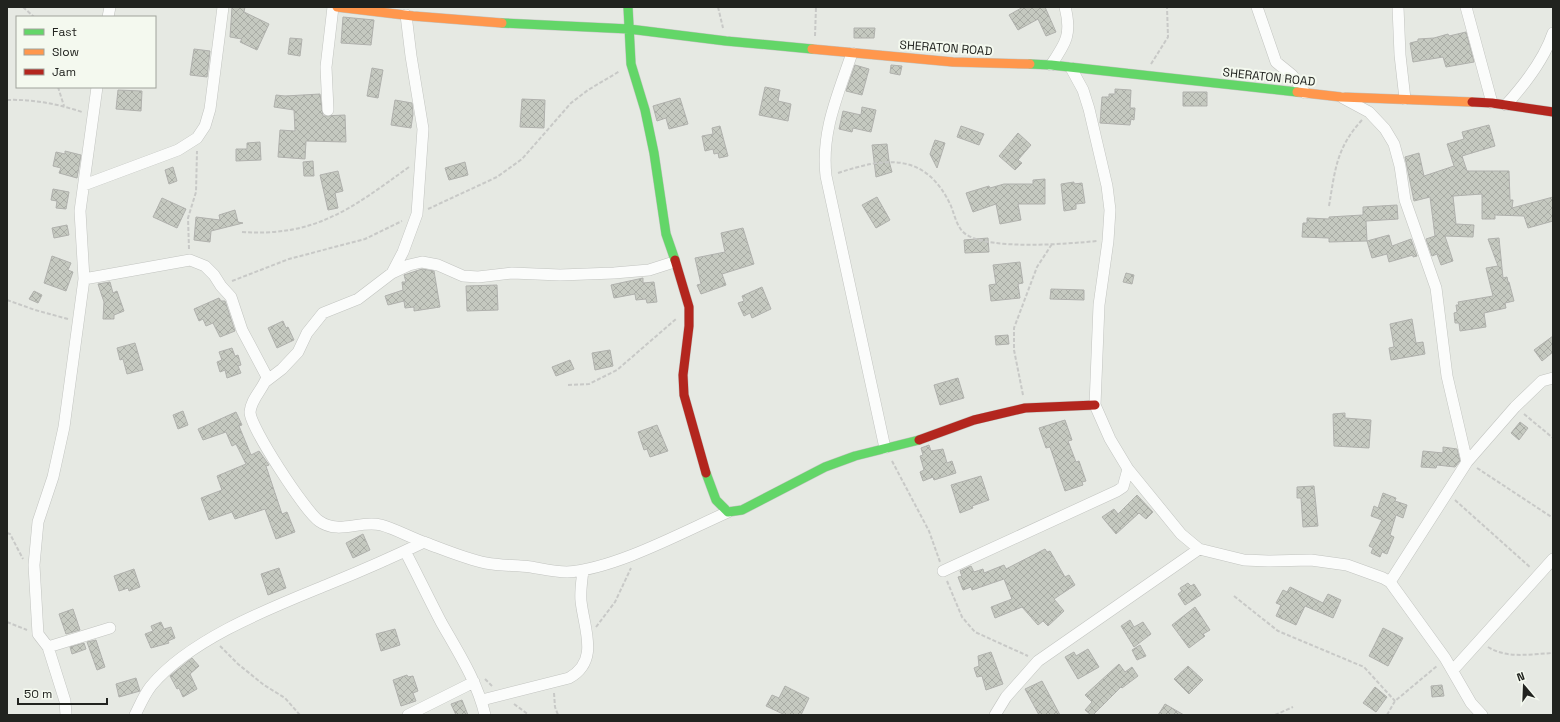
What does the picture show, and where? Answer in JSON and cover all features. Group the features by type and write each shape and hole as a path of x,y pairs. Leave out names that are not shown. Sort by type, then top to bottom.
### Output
{"street":[{"path":"84,185 178,150 198,138 205,126 210,109 223,7"},
{"path":"328,110 326,67 333,7"},
{"name":"SHERATON ROAD","path":"337,7 472,21 629,28 726,41 815,50 953,62 1051,65 1341,97 1492,103 1553,112"},
{"path":"628,7 631,64 645,110 654,153 666,234 689,307 683,375 684,395 700,455 716,500 728,512"},
{"path":"1051,65 1065,41 1069,24 1065,7"},
{"path":"1257,7 1276,62 1292,75 1305,93"},
{"path":"1398,7 1405,99"},
{"path":"1466,7 1492,103"},
{"path":"392,273 403,252 417,214 423,129 406,15"},
{"path":"1506,105 1529,79 1553,33"},
{"path":"852,53 829,122 824,156 826,176 885,448"},
{"path":"1071,68 1083,90 1089,109 1107,186 1110,210 1108,241 1099,305 1095,405 1110,439 1128,469 1182,534 1199,549 1244,560 1311,560 1347,565 1390,582 1445,658 1471,703 1482,715"},
{"path":"66,715 65,701 48,647 38,634 34,564 38,522 53,477 64,427 77,321 84,280 80,211 97,88"},
{"path":"1341,97 1369,112 1385,129 1394,144 1400,166 1405,200 1436,288 1447,376 1467,462"},
{"path":"84,280 190,260 205,266 214,275 230,297 242,330 267,377 251,406 250,414 254,425 285,478 318,520 328,526 338,528 365,524 382,525 424,542 486,563 530,567 550,571 583,570 612,562 728,512 742,510 825,467 855,456 909,443 974,420 1025,408 1095,405"},
{"path":"265,382 282,369 298,352 308,333 323,313 358,299 392,273 409,265 422,262 438,265 463,276 478,276 512,273 560,275 614,273 649,270 674,262"},
{"path":"1390,582 1467,462 1515,407 1542,381 1553,378"},
{"path":"943,571 1117,491 1123,487 1128,469"},
{"path":"135,715 151,686 165,672 212,638 290,600 424,542"},
{"path":"995,715 1006,697 1038,661 1199,549"},
{"path":"405,551 474,682 482,700 485,715"},
{"path":"1453,670 1553,559"},
{"path":"482,700 531,689 569,678 578,673 584,666 588,637 581,600 583,570"},
{"path":"48,647 110,628"},
{"path":"408,715 474,682"}],"path":[{"path":"23,7 33,16"},
{"path":"718,7 726,41"},
{"path":"815,50 816,7"},
{"path":"1142,76 1168,37 1167,7"},
{"path":"221,286 253,272 289,259 365,240 497,177 522,159 571,103 588,90 631,64"},
{"path":"58,88 64,106"},
{"path":"7,100 42,102 64,106 93,116"},
{"path":"1329,206 1337,160 1346,139 1369,112"},
{"path":"190,260 187,233 188,218 196,192 198,138"},
{"path":"242,232 284,232 309,226 332,217 357,205 420,160"},
{"path":"826,176 881,161 902,163 922,170 934,179 943,190 956,222 965,234 980,241 1024,244 1108,241"},
{"path":"1025,408 1014,350 1014,328 1037,267 1052,244"},
{"path":"7,300 35,310 77,321"},
{"path":"568,385 589,384 617,370 689,307"},
{"path":"1515,407 1553,438"},
{"path":"1467,462 1553,518"},
{"path":"1447,493 1540,575"},
{"path":"7,533 10,534 25,562"},
{"path":"588,637 605,618 615,602 641,550"},
{"path":"1234,596 1278,631 1364,667 1395,701"},
{"path":"7,622 38,634"},
{"path":"212,638 238,664 264,685 284,698 300,715"},
{"path":"1479,642 1494,651 1509,655 1553,653"},
{"path":"1387,715 1395,701 1445,658"},
{"path":"555,681 554,695 558,715"},
{"path":"501,695 529,715"},
{"path":"1275,715 1293,707"}],"building":[{"path":"232,7 245,7 244,12 269,24 257,50 240,42 242,39 230,37"},
{"path":"1023,7 1045,7 1056,32 1046,36 1038,19 1018,30 1009,15"},
{"path":"343,17 374,20 371,45 341,43"},
{"path":"854,28 875,28 874,38 854,38"},
{"path":"1466,32 1474,62 1446,67 1443,57 1413,62 1410,43 1418,41 1418,39 1434,38 1448,34 1449,36"},
{"path":"290,38 302,39 300,56 288,54"},
{"path":"194,49 210,51 207,77 190,75"},
{"path":"855,65 869,69 862,95 846,91"},
{"path":"891,65 902,66 900,75 890,73"},
{"path":"372,68 383,70 378,98 367,96"},
{"path":"765,87 780,90 778,101 791,104 788,121 759,115"},
{"path":"1115,89 1131,90 1130,108 1135,108 1134,120 1131,119 1130,125 1100,123 1102,97 1109,97 1109,94 1115,94"},
{"path":"118,90 142,91 141,111 116,109"},
{"path":"1183,92 1207,92 1207,106 1183,106"},
{"path":"320,94 323,116 345,115 346,142 306,141 305,159 278,157 280,130 295,131 294,110 274,107 276,95 285,96"},
{"path":"680,98 688,124 669,129 666,118 657,121 653,106"},
{"path":"522,99 545,100 544,128 520,127"},
{"path":"395,100 412,103 413,114 411,128 391,125"},
{"path":"862,107 876,110 871,132 853,128 852,132 839,129 843,111 861,115"},
{"path":"1489,125 1495,146 1462,156 1467,171 1509,171 1510,200 1513,200 1512,208 1553,197 1553,221 1528,228 1524,216 1495,215 1495,219 1482,219 1482,194 1453,196 1456,224 1474,225 1473,237 1445,236 1453,261 1441,265 1437,254 1432,256 1426,239 1435,236 1430,197 1414,201 1405,157 1419,153 1424,176 1454,166 1447,144 1464,139 1462,132"},
{"path":"720,126 728,156 719,158 718,153 714,154 713,149 705,151 702,136 713,134 712,128"},
{"path":"961,126 984,134 979,145 957,137"},
{"path":"1018,133 1031,145 1018,160 1022,163 1015,170 999,156"},
{"path":"935,140 945,143 937,168 930,154"},
{"path":"260,142 261,160 236,161 236,149 247,149 247,143"},
{"path":"887,144 892,172 876,177 872,145"},
{"path":"65,151 81,155 77,178 59,173 61,168 53,166 56,152 65,154"},
{"path":"313,161 314,176 304,176 303,162"},
{"path":"465,162 468,175 449,180 445,168"},
{"path":"173,167 177,181 169,184 165,170"},
{"path":"338,171 343,191 335,193 338,208 328,210 320,175"},
{"path":"1045,179 1045,204 1018,204 1021,220 1000,224 996,204 973,212 966,193 989,186 990,188 1004,184 1033,184 1033,180"},
{"path":"1074,182 1074,184 1082,183 1085,203 1076,204 1076,209 1064,211 1061,184"},
{"path":"53,189 69,192 66,209 56,208 57,201 51,200"},
{"path":"877,197 890,220 876,228 862,205"},
{"path":"162,198 186,209 177,228 153,217"},
{"path":"1397,205 1398,219 1366,221 1367,241 1329,242 1329,238 1302,237 1303,223 1307,223 1307,218 1329,219 1329,217 1363,215 1363,207"},
{"path":"235,210 238,222 243,223 211,231 210,242 194,240 196,217 220,220 219,215"},
{"path":"67,225 69,235 54,238 52,228"},
{"path":"743,228 754,264 722,274 726,285 701,294 697,285 701,284 695,258 725,252 721,233"},
{"path":"1389,235 1392,246 1411,239 1417,256 1413,257 1413,255 1389,262 1387,254 1372,258 1367,241"},
{"path":"988,238 989,252 965,253 964,240"},
{"path":"1499,238 1503,278 1507,277 1514,301 1505,303 1506,308 1484,313 1486,327 1460,331 1459,323 1455,323 1454,313 1457,312 1456,305 1459,305 1458,302 1493,296 1486,268 1498,266 1488,239"},
{"path":"52,256 71,263 68,270 73,272 66,291 44,283"},
{"path":"1020,262 1023,283 1018,284 1020,298 991,301 989,285 996,284 993,265"},
{"path":"422,269 434,271 440,307 414,311 414,307 405,308 404,301 388,305 385,296 403,290 402,282 406,282 404,275"},
{"path":"1126,273 1134,275 1132,284 1123,282"},
{"path":"643,278 643,283 654,282 657,302 647,303 646,299 636,300 635,294 614,298 611,285"},
{"path":"110,282 113,293 117,291 124,311 114,315 114,319 103,319 104,302 98,284"},
{"path":"497,285 498,310 467,311 466,286"},
{"path":"762,287 771,309 752,318 750,313 744,316 738,303 744,301 742,296"},
{"path":"1051,289 1084,290 1084,300 1050,299"},
{"path":"34,291 42,295 38,303 29,299"},
{"path":"219,298 221,301 225,301 235,331 220,337 213,323 206,326 203,319 199,321 194,309"},
{"path":"1412,319 1416,343 1423,342 1425,354 1391,360 1389,348 1394,347 1390,324"},
{"path":"283,321 286,328 288,327 294,340 277,348 268,328"},
{"path":"1008,335 1009,344 996,345 995,336"},
{"path":"1553,336 1553,352 1542,361 1534,350"},
{"path":"135,343 143,370 127,374 123,359 120,360 117,348"},
{"path":"232,348 235,356 238,355 241,365 238,366 241,373 227,378 225,370 220,372 217,362 222,360 219,352"},
{"path":"610,350 613,366 595,370 592,353"},
{"path":"570,360 574,369 556,376 552,367"},
{"path":"958,378 964,398 940,405 934,385"},
{"path":"183,411 188,425 178,429 173,415"},
{"path":"236,412 242,425 239,426 251,455 259,451 269,465 266,466 282,514 287,512 295,532 276,539 265,509 235,519 232,512 209,520 201,498 222,490 217,476 246,464 236,444 232,446 226,432 203,440 198,429"},
{"path":"1345,413 1345,418 1371,420 1369,448 1334,446 1333,414"},
{"path":"1065,420 1072,440 1068,441 1076,462 1079,461 1086,481 1082,482 1083,485 1065,491 1050,447 1046,448 1039,428"},
{"path":"1520,422 1528,428 1519,440 1511,433"},
{"path":"657,425 668,451 650,457 647,449 644,450 638,432"},
{"path":"929,445 931,451 943,449 947,463 952,461 956,473 934,480 933,477 923,481 920,472 924,470 920,456 923,455 921,448"},
{"path":"1443,447 1457,449 1460,461 1455,467 1437,465 1436,468 1421,467 1423,451 1443,453"},
{"path":"981,476 989,500 972,506 973,508 960,513 951,485"},
{"path":"1314,486 1318,526 1303,527 1301,498 1297,498 1297,487"},
{"path":"1383,493 1396,498 1395,501 1407,505 1403,518 1396,515 1390,535 1394,537 1387,554 1382,552 1380,557 1371,553 1373,548 1369,546 1382,520 1371,516 1374,506 1378,508"},
{"path":"1137,495 1153,512 1146,519 1139,513 1116,534 1102,517 1114,509 1118,514"},
{"path":"363,534 370,550 353,558 346,543"},
{"path":"1045,549 1047,552 1050,551 1065,577 1069,575 1075,585 1054,599 1064,611 1048,626 1043,621 1038,625 1022,607 995,618 991,607 1012,599 1004,579 972,590 971,587 963,590 958,577 962,576 960,571 971,566 974,572 983,569 984,573 1004,565 1006,569"},
{"path":"279,568 286,588 268,595 261,574"},
{"path":"134,569 140,587 129,591 128,588 119,591 114,576"},
{"path":"1188,583 1191,586 1194,584 1201,595 1185,605 1178,594 1182,591 1180,588"},
{"path":"1290,587 1323,603 1328,594 1341,600 1333,618 1305,606 1296,625 1276,616 1281,605 1276,603 1283,590 1287,592"},
{"path":"1195,607 1210,630 1203,634 1205,636 1189,648 1172,625"},
{"path":"73,609 80,630 66,634 59,614"},
{"path":"1130,620 1134,627 1143,622 1151,634 1134,647 1121,626"},
{"path":"161,622 164,629 171,627 175,638 168,641 169,643 151,648 145,634 153,631 151,626"},
{"path":"1383,628 1403,638 1388,666 1369,656"},
{"path":"395,629 400,645 381,651 376,634"},
{"path":"96,640 105,667 97,670 87,642"},
{"path":"84,643 86,649 72,654 70,647"},
{"path":"1140,645 1146,656 1137,660 1132,650"},
{"path":"1088,649 1099,667 1078,679 1065,657 1074,652 1076,656"},
{"path":"991,652 1003,684 986,690 982,676 977,677 974,668 979,666 978,656"},
{"path":"192,658 199,666 190,674 197,689 183,697 179,688 177,689 170,676"},
{"path":"1119,664 1125,672 1132,667 1138,676 1122,688 1121,687 1093,715 1091,715 1085,710 1092,702 1085,695"},
{"path":"1188,666 1203,680 1189,694 1174,679"},
{"path":"407,675 408,677 413,676 418,691 413,693 416,701 401,706 393,680"},
{"path":"136,678 140,691 119,697 116,684"},
{"path":"1042,681 1060,715 1039,715 1025,689"},
{"path":"1442,685 1444,696 1432,697 1431,686"},
{"path":"785,686 809,698 801,715 785,715 766,706 772,695 779,698"},
{"path":"1375,687 1387,697 1376,712 1363,703"},
{"path":"462,700 468,715 456,715 451,704"},
{"path":"1165,704 1184,715 1158,715"}],"traffic: fast":[{"path":"628,7 631,64 645,110 654,153 666,234 675,260"},
{"path":"502,23 629,29 726,41 812,49"},
{"path":"1030,64 1297,92"},
{"path":"706,473 716,500 728,512 742,510 825,467 855,456 919,440"}],"traffic: slow":[{"path":"337,7 413,16 502,23"},
{"path":"812,49 953,62 1030,64"},
{"path":"1297,92 1341,97 1472,102"}],"traffic: jam":[{"path":"1472,102 1492,103 1553,112"},
{"path":"675,260 689,307 689,326 683,375 684,395 706,473"},
{"path":"919,440 974,420 1025,408 1095,405"}]}
